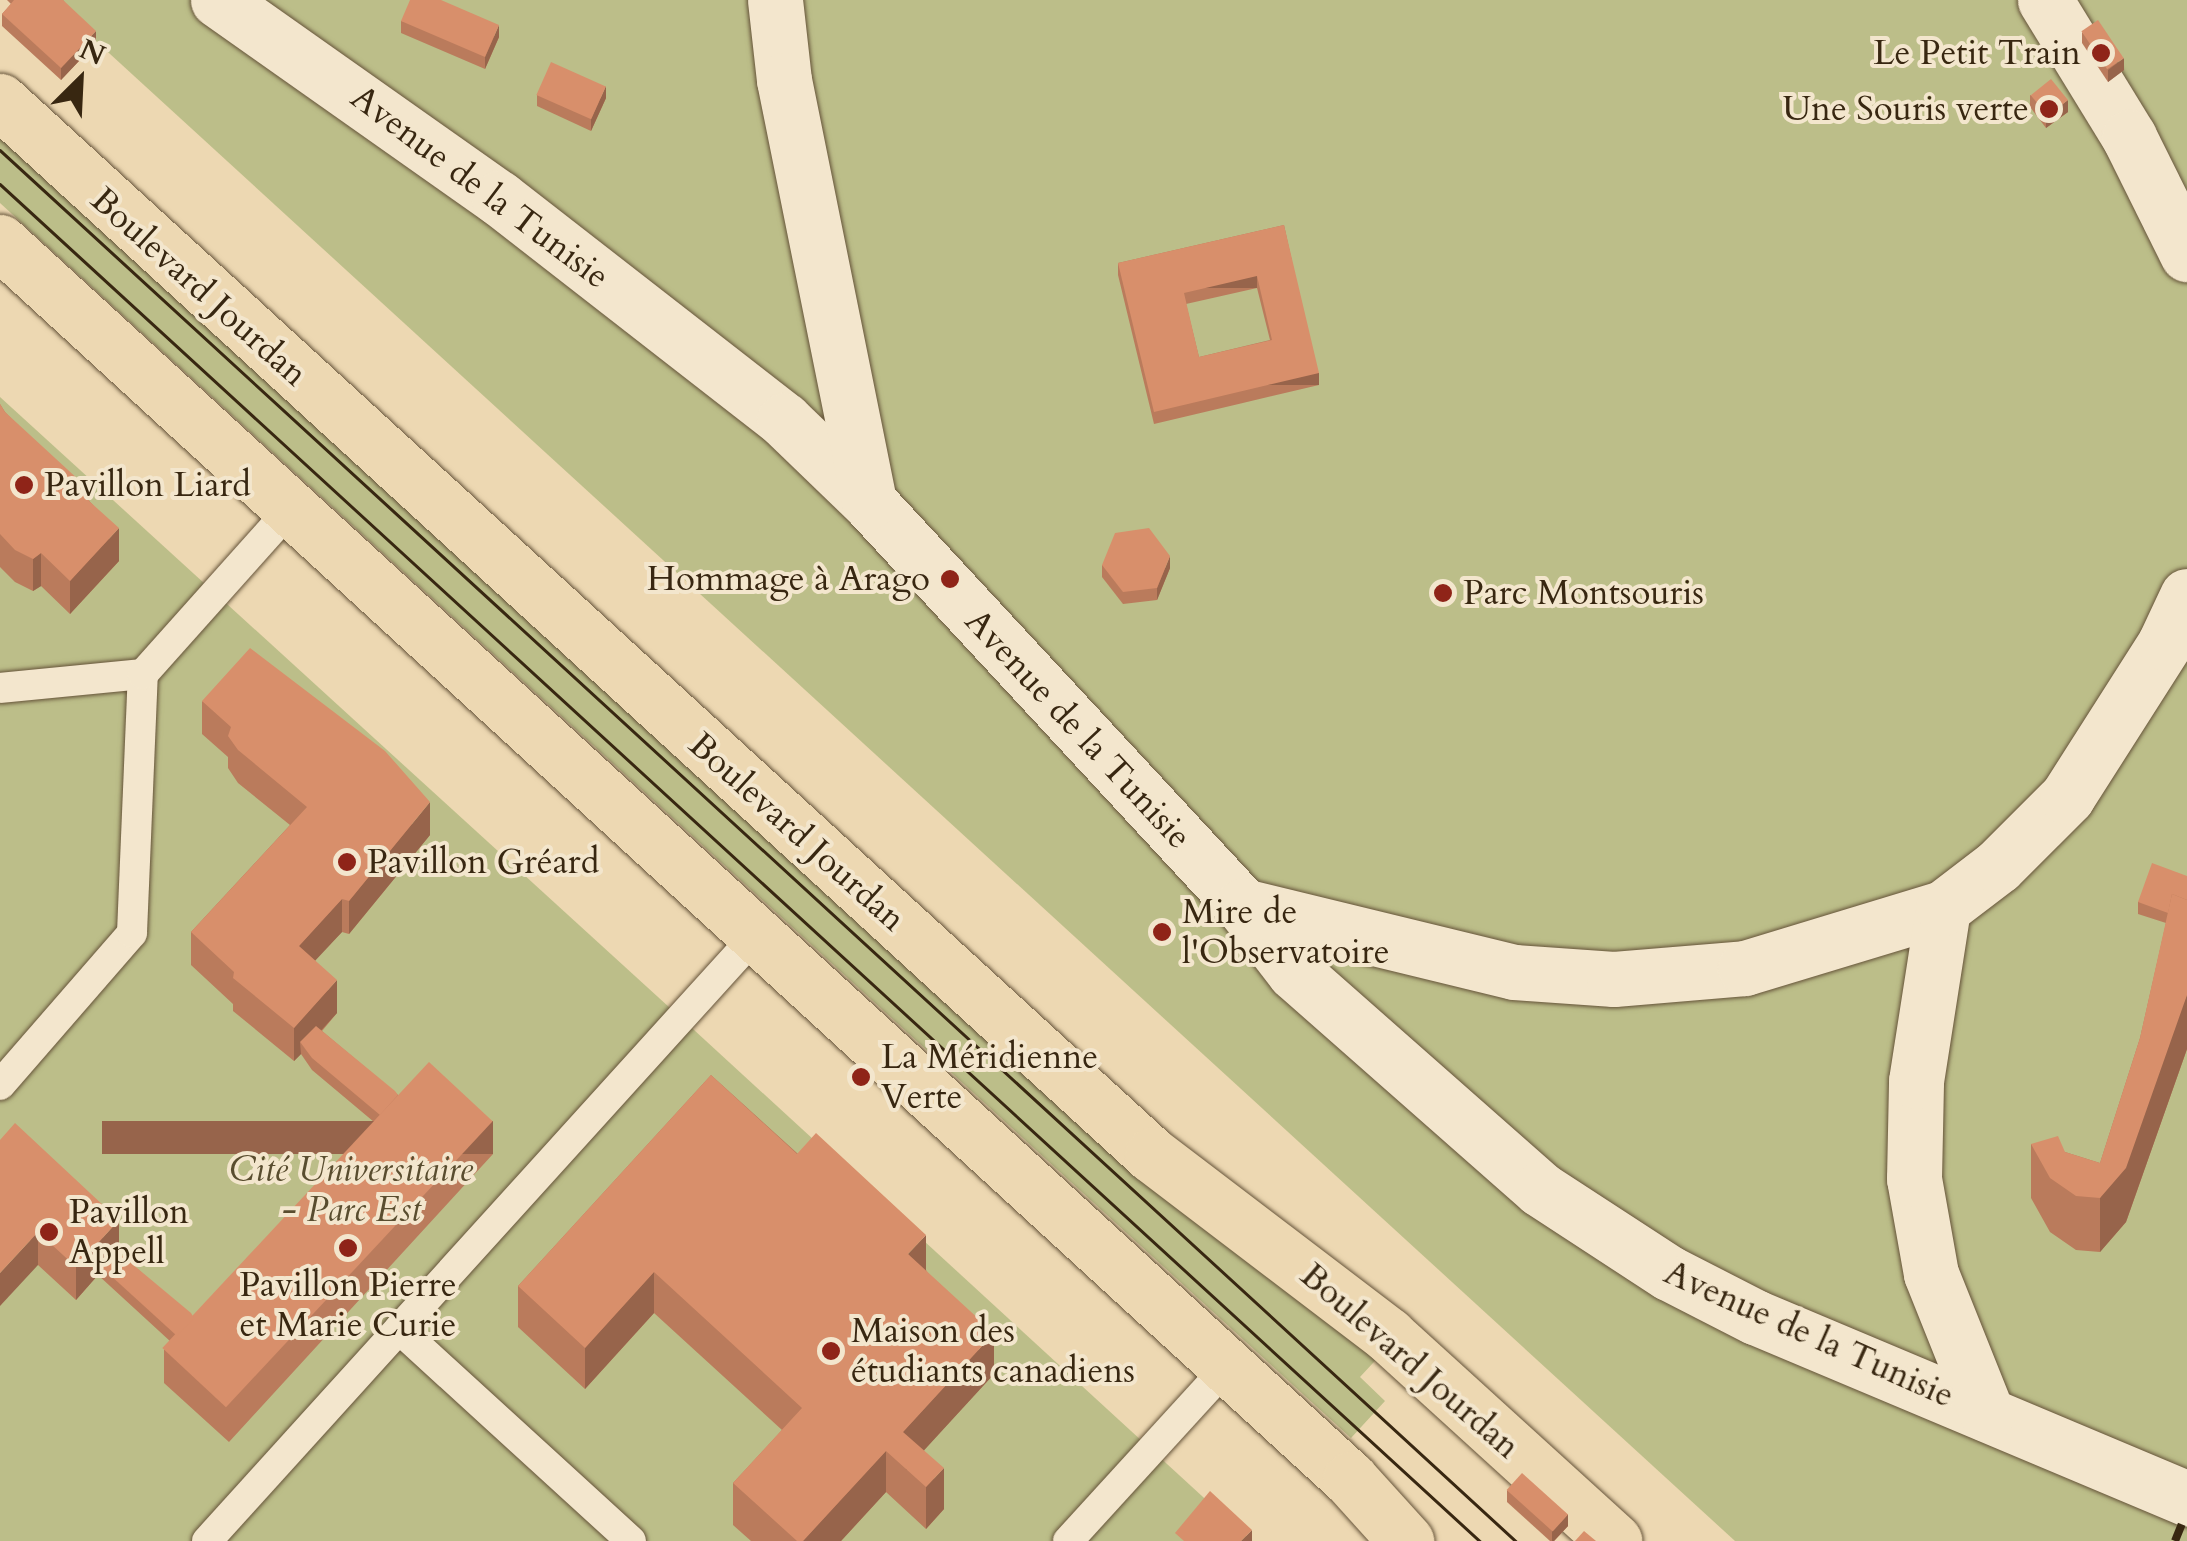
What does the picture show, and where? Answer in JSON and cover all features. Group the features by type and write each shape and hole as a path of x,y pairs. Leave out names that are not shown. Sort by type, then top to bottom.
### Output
{"main road":[{"name":"Boulevard Jourdan","path":"0,101 1152,1155 1388,1335 1614,1541"},
{"path":"0,242 293,506 1350,1479 1406,1541"}],"street":[{"name":"Avenue de la Tunisie","path":"218,0 514,209 784,420 868,502 1243,906 1294,972 1482,1145 1603,1232 1756,1317 2187,1498"},
{"path":"775,0 784,80 868,502"},
{"path":"2045,0 2129,137 2187,254"},
{"path":"1243,906 1514,972 1614,979 1746,968 1943,908 1998,866 2067,797 2166,642 2187,596"},
{"path":"1943,908 1916,1081 1914,1179 1932,1274 1987,1414"}],"lane":[{"path":"0,1085 132,932 143,674 293,506"},
{"path":"0,688 143,674"},
{"path":"206,1541 758,933"},
{"path":"399,1329 630,1541"},
{"path":"1068,1541 1227,1366"}],"green space":[{"name":"Parc Montsouris","path":"51,0 2187,0 2187,1541 1735,1541"},
{"path":"0,134 1385,1350 1360,1377 1385,1401 1351,1438 0,203"},
{"name":"Cité Universitaire - Parc Est","path":"0,397 681,1018 1251,1541 0,1541"}],"building":[{"path":"14,0 63,0 96,31 61,68 2,14"},
{"path":"410,0 441,0 499,25 485,57 401,21"},
{"path":"2098,20 2124,58 2107,69 2081,31"},
{"path":"551,62 606,86 591,119 536,95"},
{"path":"2051,79 2068,100 2048,116 2031,95"},
{"path":"1284,225 1319,373 1154,412 1118,263","holes":["1257,276 1272,340 1199,357 1184,293"]},
{"name":"Pavillon Liard","path":"0,404 93,493 89,501 119,528 70,581 41,553 33,559 15,550 0,534"},
{"path":"1149,528 1170,556 1157,588 1123,592 1102,565 1115,533"},
{"name":"Pavillon Gréard","path":"250,648 385,751 430,802 349,901 342,899 299,946 337,980 294,1028 233,978 234,972 191,932 307,807 238,750 228,736 231,727 202,701"},
{"path":"2152,863 2187,876 2187,900 2172,894 2168,913 2138,902"},
{"path":"2172,894 2187,900 2187,995 2126,1168 2100,1198 2076,1196 2050,1178 2031,1144 2058,1136 2065,1152 2100,1163 2140,1038"},
{"path":"316,1026 398,1095 380,1115 312,1058 300,1042"},
{"name":"Pavillon Pierre et Marie Curie","path":"429,1062 493,1121 226,1407 162,1348"},
{"name":"Maison des étudiants canadiens","path":"711,1075 797,1154 816,1133 926,1235 908,1254 994,1333 903,1432 944,1468 926,1487 886,1451 803,1541 797,1541 733,1483 802,1408 654,1272 585,1348 518,1286"},
{"name":"Pavillon Appell","path":"15,1123 119,1220 76,1267 38,1232 0,1273 0,1140"},
{"path":"113,1248 191,1313 194,1318 177,1336 98,1264"},
{"path":"1522,1473 1568,1514 1553,1532 1507,1490"},
{"path":"1210,1491 1252,1530 1241,1541 1184,1541 1175,1533"},
{"path":"1584,1531 1596,1541 1575,1541"}],"tram line":[{"path":"0,150 1516,1541"},
{"path":"0,184 1480,1541"}],"railway":[{"path":"2175,1541 2187,1511"}],"place":[{"name":"Le Petit Train","path":"2101,53"},
{"name":"Une Souris verte","path":"2049,109"},
{"name":"Pavillon Liard","path":"24,485"},
{"name":"Hommage à Arago","path":"950,579"},
{"name":"Parc Montsouris","path":"1443,593"},
{"name":"Pavillon Gréard","path":"347,862"},
{"name":"Mire de l'Observatoire","path":"1162,932"},
{"name":"La Méridienne Verte","path":"861,1077"},
{"name":"Pavillon Appell","path":"49,1232"},
{"name":"Pavillon Pierre et Marie Curie","path":"348,1248"},
{"name":"Maison des étudiants canadiens","path":"831,1351"}]}
